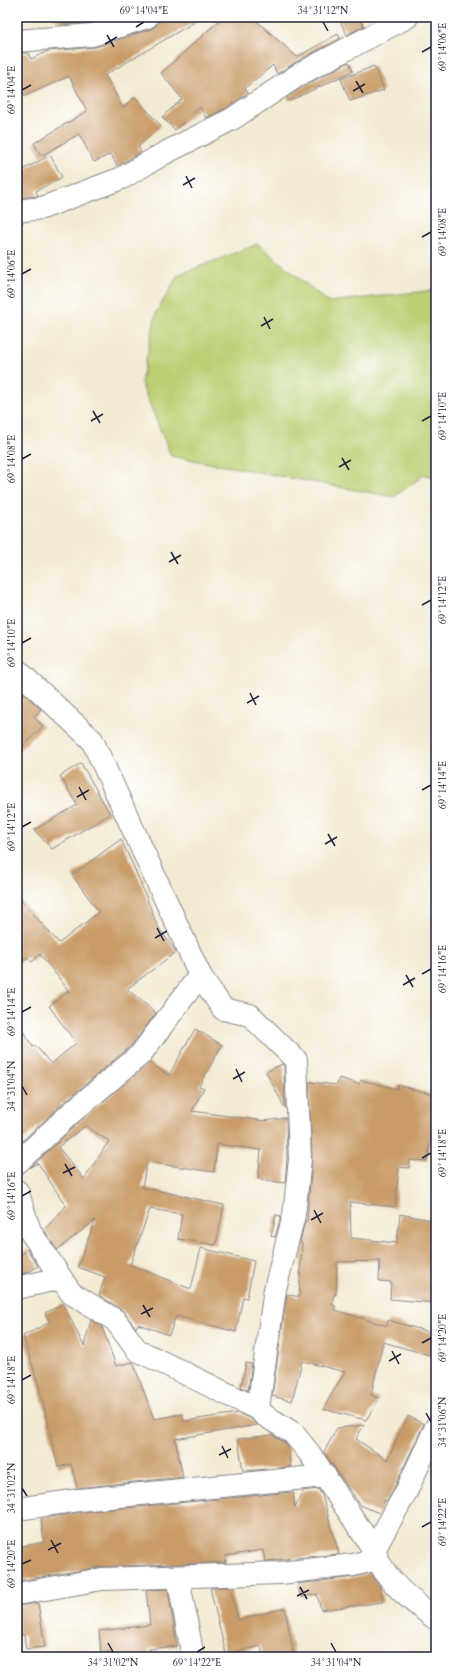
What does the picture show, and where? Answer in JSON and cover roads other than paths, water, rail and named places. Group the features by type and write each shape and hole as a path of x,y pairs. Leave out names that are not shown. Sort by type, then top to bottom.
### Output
{"street":[{"path":"17,41 92,35 147,17"},
{"path":"17,211 42,208 122,178 163,154 232,119 300,74 407,17"},
{"path":"17,670 92,740 200,975 223,1009 250,1014 296,1060 300,1159 294,1215 275,1289 258,1409"},
{"path":"17,1163 71,1113 140,1055 200,975"},
{"path":"17,1191 30,1231 71,1294 115,1320 137,1350 258,1409 264,1415 293,1433 325,1476 401,1592 436,1620"},
{"path":"17,1288 61,1278"},
{"path":"17,1594 102,1579 280,1573 353,1565 376,1555 436,1427"},
{"path":"17,1509 79,1500 325,1476"},
{"path":"178,1577 193,1657"}]}
